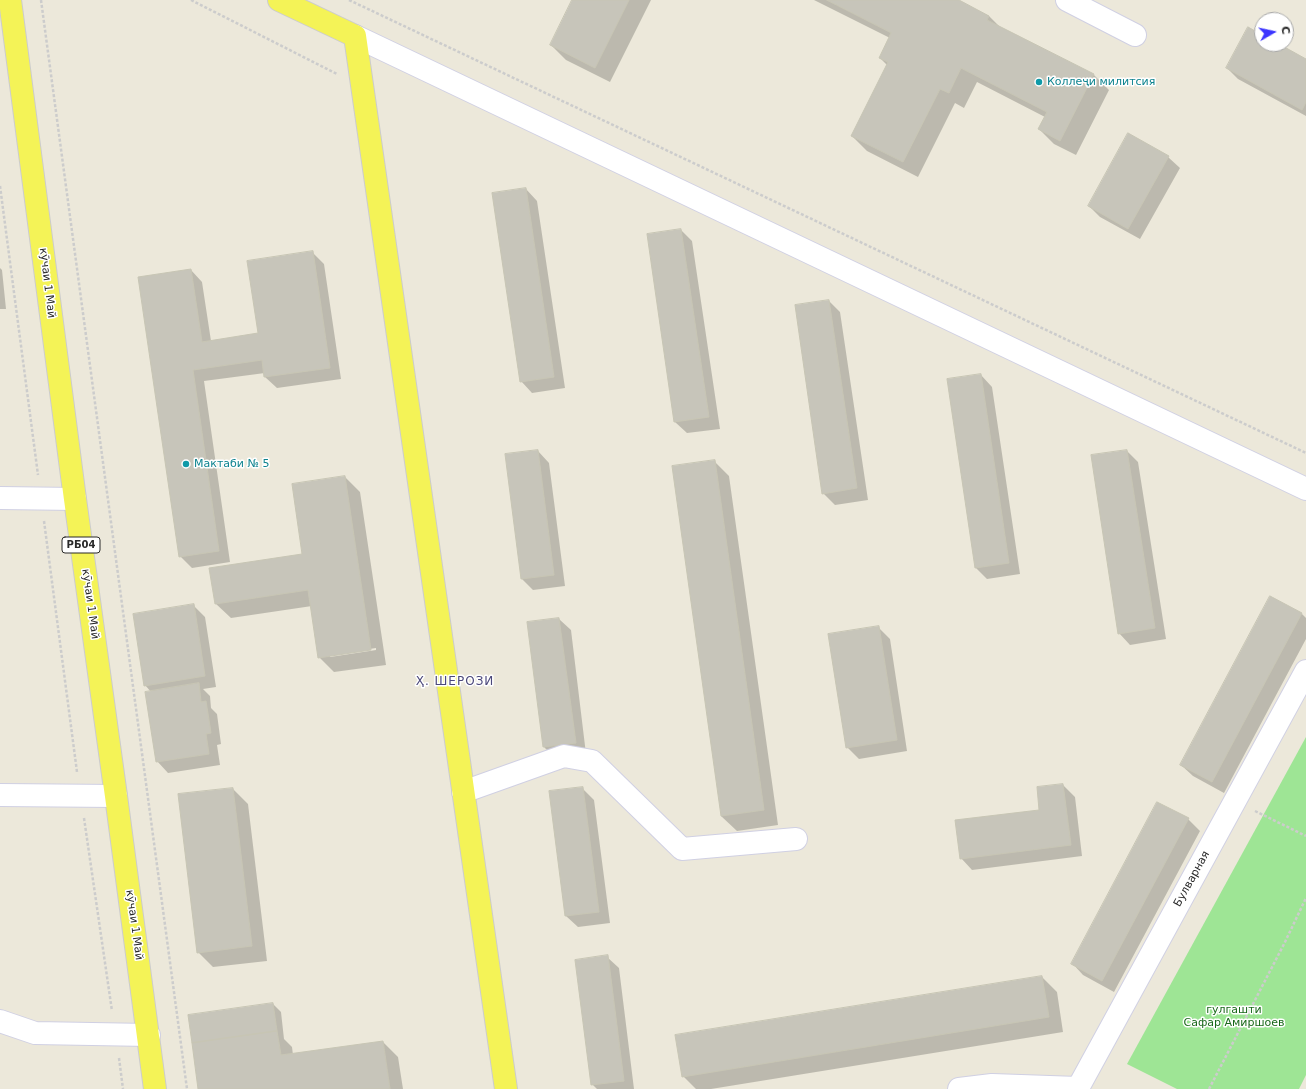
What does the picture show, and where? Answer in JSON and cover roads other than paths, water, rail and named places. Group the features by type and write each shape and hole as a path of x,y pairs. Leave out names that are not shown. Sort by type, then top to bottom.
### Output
{"main road":[{"name":"кӯчаи 1 Май","path":"10,0 75,498 149,1035 155,1089"},
{"path":"280,0 355,36 506,1089"}],"street":[{"path":"1067,0 1135,36"},
{"path":"355,36 1306,489"},
{"path":"0,498 75,498"},
{"name":"Булварная","path":"1078,1088 1306,671"},
{"path":"463,792 564,756 592,761 682,849 796,839"},
{"path":"0,795 116,796"},
{"path":"0,1021 35,1033 149,1035"},
{"path":"959,1089 992,1085 1078,1088"}],"place":[{"name":"Коллеҷи милитсия","path":"1039,82"},
{"name":"Мактаби № 5","path":"186,464"}],"district":[{"name":"Ҳ. ШЕРОЗИ","path":"455,682"}],"park label":[{"name":"гулгашти Сафар Амиршоев","path":"1234,1016"}]}
